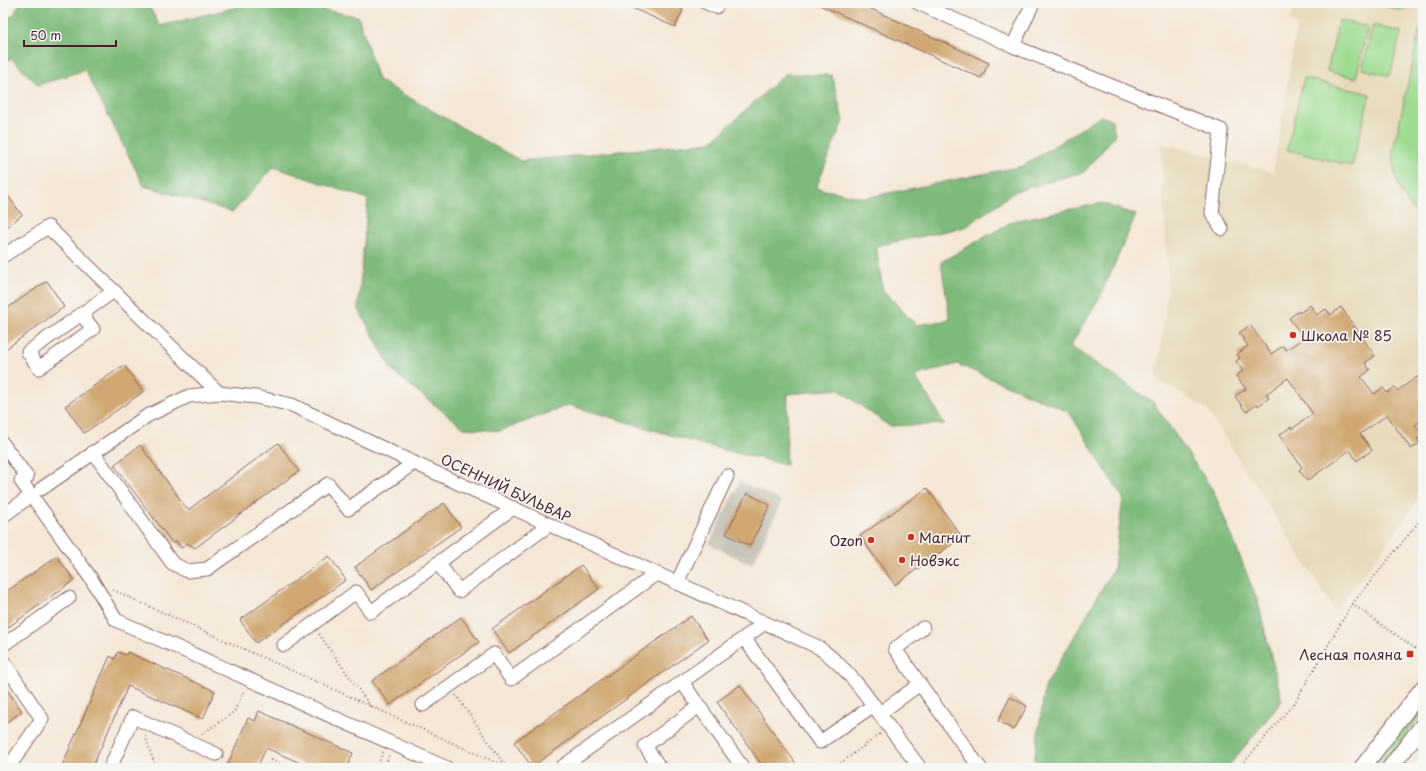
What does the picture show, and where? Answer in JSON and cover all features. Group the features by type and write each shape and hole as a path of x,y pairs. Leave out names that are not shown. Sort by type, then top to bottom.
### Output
{"main road":[{"path":"1362,768 1423,688"},
{"path":"1390,768 1423,725"}],"street":[{"path":"707,3 716,8 718,3"},
{"path":"918,3 1013,46 1221,130 1212,213 1222,230"},
{"path":"1013,46 1033,3"},
{"path":"3,256 48,227 219,394"},
{"path":"81,314 93,329 39,368 28,352 81,314 114,291"},
{"name":"ОСЕННИЙ БУЛЬВАР","path":"41,489 147,416 189,396 219,394 256,397 292,405 414,463 818,647 848,672 920,768"},
{"path":"3,444 27,478 21,482 90,577 116,620 447,768"},
{"path":"93,452 172,563 187,571 207,570 328,484 348,509 414,463"},
{"path":"677,583 726,476"},
{"path":"3,516 29,497"},
{"path":"284,645 356,592 371,612 513,508"},
{"path":"438,563 459,591 549,525"},
{"path":"424,705 494,654 511,679 656,574"},
{"path":"3,646 69,598"},
{"path":"562,767 765,623"},
{"path":"923,628 895,649 980,768"},
{"path":"744,638 820,742 920,684"},
{"path":"3,661 42,719 8,768"},
{"path":"682,682 743,768"},
{"path":"660,768 645,746 699,706"},
{"path":"110,768 133,717 216,754"}],"path":[{"path":"1239,768 1295,702 1352,604 1423,517"},
{"path":"110,589 507,768"},
{"path":"1352,604 1419,651 1423,646"},
{"path":"312,625 371,707"},
{"path":"190,742 234,712 250,681"},
{"path":"450,686 507,768"},
{"path":"834,768 889,727"},
{"path":"145,735 156,768"},
{"path":"377,768 388,741"},
{"path":"269,768 272,760 289,768"}],"shaded area":[{"name":"Школа № 85","path":"1295,3 1423,3 1423,490 1399,528 1335,611 1206,408 1156,380 1168,290 1161,143 1273,172 1297,24 1290,22"},
{"path":"740,481 782,501 752,565 709,544"}],"green space":[{"path":"20,3 147,3 160,26 253,3 285,3 358,16 378,80 521,161 711,142 785,74 832,75 843,121 816,188 864,198 1023,166 1101,116 1112,120 1115,136 1084,172 1016,191 965,227 876,246 883,290 916,325 950,320 941,262 1013,221 1101,203 1136,215 1101,295 1070,346 1153,402 1214,492 1258,602 1282,701 1227,768 1033,768 1045,687 1114,568 1123,498 1069,412 957,364 915,376 945,424 889,426 838,389 788,394 786,465 704,445 569,405 500,431 464,428 393,372 358,308 368,199 274,167 233,212 144,186 85,70 38,85 12,59 3,61 3,18 13,16"},
{"path":"1372,3 1405,3 1404,11"},
{"path":"1339,20 1368,27 1356,78 1327,71"},
{"path":"1373,25 1401,32 1390,76 1362,69"},
{"path":"1423,25 1423,217 1409,204 1400,188 1393,161 1393,151 1419,33"},
{"path":"1304,78 1370,94 1352,166 1287,150"},
{"path":"1423,699 1423,712 1380,768 1372,768"}],"building":[{"path":"621,3 667,3 683,10 675,27"},
{"path":"815,3 858,3 989,63 981,78"},
{"path":"3,189 22,215 3,230"},
{"path":"47,281 64,307 3,351 3,311"},
{"path":"1310,305 1317,315 1326,309 1331,315 1341,307 1375,356 1365,363 1370,370 1361,377 1374,394 1383,388 1387,393 1395,387 1397,391 1423,373 1423,419 1415,425 1423,436 1417,439 1420,443 1411,449 1387,415 1360,434 1372,450 1357,461 1350,450 1307,481 1299,470 1302,467 1279,435 1291,427 1292,429 1313,414 1288,378 1266,394 1269,398 1246,412 1235,396 1246,389 1236,376 1243,371 1236,361 1240,358 1237,354 1248,346 1239,333 1250,325 1271,354 1283,346 1286,350 1304,338 1289,318 1299,311 1300,313"},
{"path":"124,365 143,392 84,433 65,406"},
{"path":"278,443 299,471 195,548 187,543 181,548 176,541 173,544 114,465 140,445 188,510"},
{"name":"Магнит","path":"927,488 962,537 895,585 860,536"},
{"path":"747,493 770,505 750,546 726,534"},
{"path":"444,503 461,527 371,590 355,567"},
{"path":"57,556 74,580 3,631 3,594"},
{"path":"329,556 346,580 256,643 240,620"},
{"path":"581,565 599,589 509,653 492,629"},
{"path":"691,616 708,640 532,767 514,742"},
{"path":"461,617 479,642 390,705 372,681"},
{"path":"118,652 126,655 127,652 215,691 203,719 128,686 92,768 61,768 110,656 115,659"},
{"path":"3,684 22,711 3,725"},
{"path":"740,685 799,768 764,768 717,702"},
{"path":"1010,697 1027,706 1014,730 998,721"},
{"path":"259,711 353,753 347,768 312,768 266,748 257,768 226,768 248,718 255,721"}],"place":[{"name":"Школа № 85","path":"1293,335"},
{"name":"Магнит","path":"911,537"},
{"name":"Ozon","path":"871,540"},
{"name":"Новэкс","path":"902,560"},
{"name":"Лесная поляна","path":"1410,654"}]}
